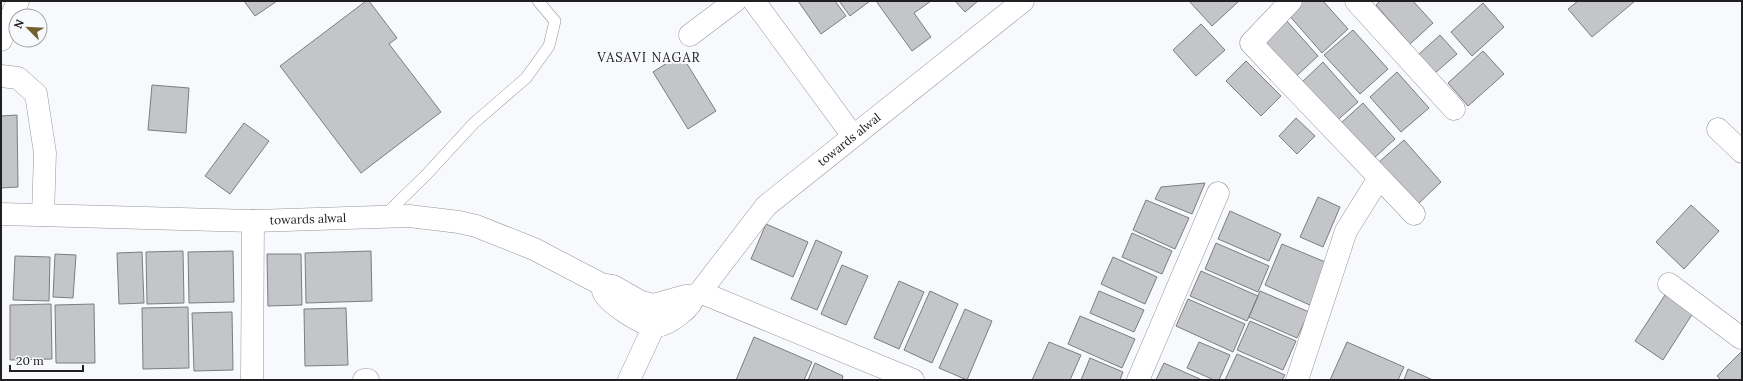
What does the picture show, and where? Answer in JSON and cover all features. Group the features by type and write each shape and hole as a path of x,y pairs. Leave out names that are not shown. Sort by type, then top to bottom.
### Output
{"street":[{"path":"1,40 18,1"},
{"path":"690,35 735,1"},
{"path":"754,1 853,136"},
{"name":"towards alwal","path":"655,326 664,324 679,315 693,301 766,206 1024,1"},
{"path":"1291,1 1250,43 1414,214"},
{"path":"1356,1 1454,108"},
{"path":"1,76 18,78 36,94 45,153 42,215"},
{"path":"1718,129 1742,152"},
{"path":"1297,380 1346,231 1379,178"},
{"path":"1138,380 1218,193"},
{"name":"towards alwal","path":"1,214 253,221 409,216 459,222 476,226 534,249 601,284 613,286 641,302 653,305 697,294"},
{"path":"252,380 253,221"},
{"path":"601,284 604,294 610,301 646,324 655,326"},
{"path":"1669,284 1741,338 1742,336"},
{"path":"697,294 913,380"},
{"path":"629,380 665,302"}],"lane":[{"path":"383,217 426,175 474,123 526,78 549,46 556,21 538,1"}],"building":[{"path":"244,1 277,1 255,16"},
{"path":"366,1 369,1 397,38 389,44 441,112 361,173 280,66"},
{"path":"798,1 835,1 846,16 821,34"},
{"path":"839,1 870,1 850,16"},
{"path":"876,1 931,1 914,13 931,37 912,51"},
{"path":"955,1 978,1 965,12"},
{"path":"1189,1 1239,1 1212,26"},
{"path":"1300,1 1323,1 1348,29 1322,53 1287,13"},
{"path":"1380,1 1413,1 1433,23 1410,44 1376,5"},
{"path":"1578,1 1635,1 1592,37 1568,9"},
{"path":"1483,3 1504,27 1472,56 1451,32"},
{"path":"1285,19 1318,56 1293,79 1259,42"},
{"path":"1201,24 1225,50 1196,76 1173,50"},
{"path":"1353,30 1388,69 1360,94 1324,55"},
{"path":"1440,35 1457,54 1435,73 1418,55"},
{"path":"1483,51 1504,74 1468,106 1448,83"},
{"path":"681,54 716,111 688,129 653,72"},
{"path":"1246,61 1281,96 1261,116 1226,81"},
{"path":"1323,62 1358,102 1333,124 1298,86"},
{"path":"1397,72 1429,108 1401,132 1370,97"},
{"path":"152,85 189,88 186,133 148,130"},
{"path":"1363,103 1395,139 1372,160 1340,124"},
{"path":"17,115 18,187 1,188 1,116"},
{"path":"1296,118 1315,136 1297,154 1279,136"},
{"path":"244,123 269,141 230,194 205,176"},
{"path":"1404,140 1441,182 1417,205 1379,162"},
{"path":"1205,183 1192,214 1155,199 1161,187"},
{"path":"1318,197 1340,207 1323,247 1300,237"},
{"path":"1146,200 1189,218 1175,249 1133,230"},
{"path":"1691,205 1719,231 1684,269 1656,242"},
{"path":"1230,211 1281,234 1269,261 1218,239"},
{"path":"766,224 808,242 793,277 751,259"},
{"path":"1132,233 1172,251 1162,274 1122,257"},
{"path":"816,240 842,252 817,310 791,299"},
{"path":"1216,243 1269,266 1258,292 1205,269"},
{"path":"1282,244 1330,264 1312,306 1265,285"},
{"path":"183,251 184,303 147,304 146,252"},
{"path":"233,251 234,302 189,303 188,252"},
{"path":"371,251 372,301 306,303 305,253"},
{"path":"142,252 144,303 119,304 117,253"},
{"path":"55,254 76,255 73,298 53,297"},
{"path":"267,254 301,254 302,305 268,306"},
{"path":"15,256 50,257 49,301 13,300"},
{"path":"1113,257 1157,277 1145,304 1101,284"},
{"path":"842,265 868,276 846,325 821,314"},
{"path":"1201,271 1258,296 1247,321 1190,296"},
{"path":"899,281 924,292 899,349 874,338"},
{"path":"930,291 958,304 932,363 904,350"},
{"path":"1099,291 1144,310 1134,332 1090,313"},
{"path":"1260,291 1309,312 1297,338 1249,317"},
{"path":"1665,295 1693,313 1663,360 1635,341"},
{"path":"1188,299 1245,324 1233,352 1176,326"},
{"path":"51,304 52,359 10,360 10,305"},
{"path":"94,304 95,363 56,363 55,305"},
{"path":"188,307 189,368 143,369 142,308"},
{"path":"346,308 348,365 305,366 304,309"},
{"path":"965,309 992,321 967,380 939,368"},
{"path":"232,312 233,370 194,371 192,313"},
{"path":"1080,316 1135,339 1122,368 1068,344"},
{"path":"1250,321 1296,341 1283,370 1237,350"},
{"path":"754,337 812,362 804,380 736,380"},
{"path":"1049,342 1081,355 1070,380 1032,380"},
{"path":"1199,342 1230,355 1219,380 1214,380 1187,368"},
{"path":"1347,342 1404,367 1398,380 1330,380"},
{"path":"1742,351 1742,380 1721,380 1717,376"},
{"path":"1237,354 1285,375 1282,380 1225,380"},
{"path":"1090,358 1123,372 1120,380 1081,380"},
{"path":"815,363 843,376 842,380 808,380"},
{"path":"1164,363 1202,380 1156,380"},
{"path":"1408,369 1433,380 1404,380"}],"district":[{"name":"VASAVI NAGAR","path":"649,57"}]}
